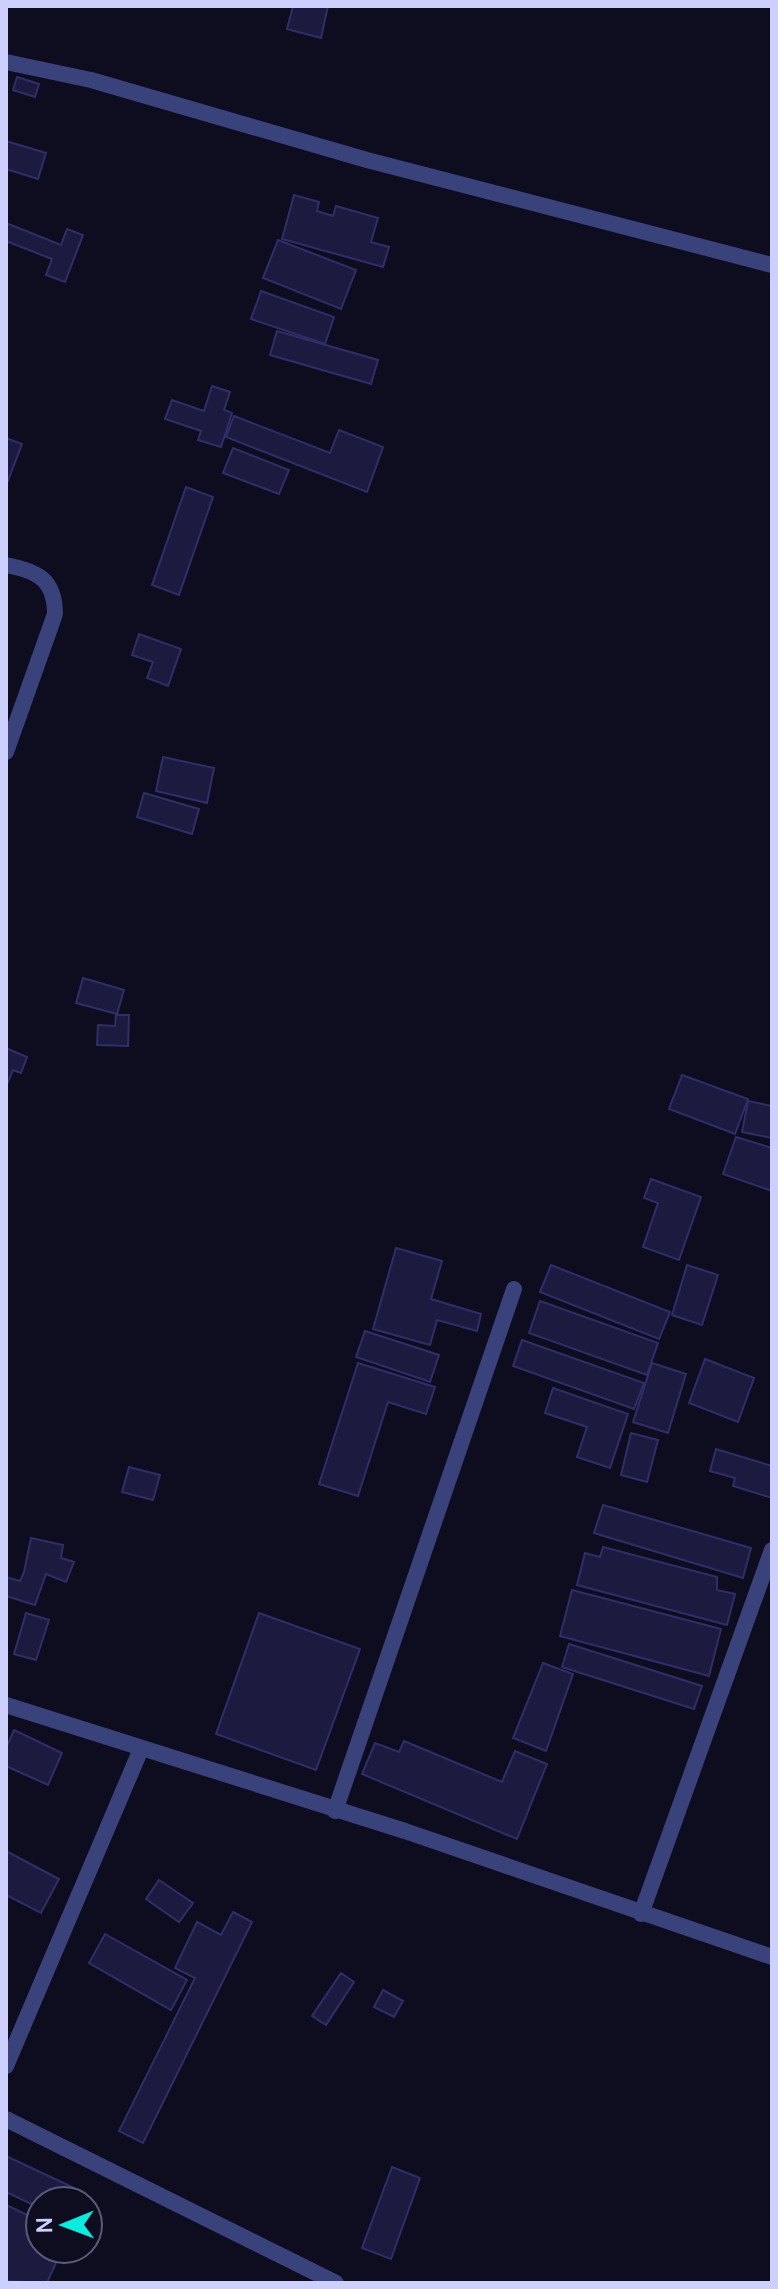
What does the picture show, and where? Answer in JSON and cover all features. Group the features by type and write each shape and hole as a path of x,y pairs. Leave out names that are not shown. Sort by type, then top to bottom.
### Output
{"street":[{"path":"6,62 91,80 367,160 772,265"},
{"path":"6,565 48,582 55,596 55,614 6,752"},
{"path":"335,1811 514,1289"},
{"path":"641,1914 772,1550"},
{"path":"6,1705 405,1831 772,1957"},
{"path":"6,2066 141,1749"},
{"path":"6,2119 336,2283"}],"building":[{"path":"293,6 328,6 321,38 287,29"},
{"path":"17,77 39,84 35,97 13,90"},
{"path":"6,141 46,153 38,179 6,169"},
{"path":"294,195 319,202 317,211 333,216 336,206 378,218 371,242 389,247 383,267 282,239"},
{"path":"6,223 61,245 67,229 83,235 65,282 46,275 52,259 6,241"},
{"path":"278,240 356,270 341,309 263,278"},
{"path":"261,291 334,317 325,344 251,319"},
{"path":"277,331 378,360 371,384 270,355"},
{"path":"212,386 230,392 224,410 232,413 221,447 198,440 201,431 165,419 172,400 204,411"},
{"path":"234,416 330,453 339,430 383,447 367,492 226,437"},
{"path":"6,438 22,444 6,486"},
{"path":"233,448 289,470 279,494 223,473"},
{"path":"186,487 213,497 179,595 152,585"},
{"path":"139,634 181,649 168,686 147,678 153,662 132,655"},
{"path":"163,757 214,768 207,803 156,791"},
{"path":"144,793 199,809 192,834 137,817"},
{"path":"83,978 124,990 117,1014 76,1003"},
{"path":"116,1015 129,1015 128,1046 97,1045 98,1025 115,1026"},
{"path":"6,1048 27,1057 21,1073 13,1070 7,1084"},
{"path":"682,1075 748,1099 735,1134 669,1109"},
{"path":"748,1101 772,1106 772,1138 742,1132"},
{"path":"736,1137 772,1148 772,1191 723,1174"},
{"path":"651,1179 701,1197 679,1260 643,1247 658,1203 644,1198"},
{"path":"396,1248 442,1261 431,1299 481,1314 477,1331 437,1320 430,1345 373,1329"},
{"path":"551,1265 670,1312 659,1339 540,1292"},
{"path":"687,1265 718,1275 702,1325 672,1315"},
{"path":"540,1301 658,1343 647,1375 529,1333"},
{"path":"365,1331 439,1355 430,1382 356,1357"},
{"path":"522,1340 644,1383 634,1409 513,1366"},
{"path":"705,1359 754,1378 738,1422 689,1403"},
{"path":"358,1363 435,1387 426,1414 388,1402 358,1496 319,1484"},
{"path":"652,1363 686,1374 668,1433 633,1422"},
{"path":"553,1388 628,1414 610,1468 577,1457 587,1427 545,1413"},
{"path":"631,1433 658,1440 647,1482 621,1475"},
{"path":"716,1449 772,1466 772,1498 733,1486 735,1478 710,1471"},
{"path":"129,1467 160,1475 153,1500 122,1492"},
{"path":"603,1505 751,1548 743,1578 594,1533"},
{"path":"31,1538 63,1545 61,1558 74,1562 66,1582 46,1574 35,1605 6,1596 6,1577 20,1581"},
{"path":"603,1547 717,1577 717,1590 735,1594 727,1625 577,1585 585,1553 600,1557"},
{"path":"572,1590 721,1629 709,1676 560,1636"},
{"path":"26,1613 49,1620 36,1660 14,1654"},
{"path":"259,1613 360,1649 316,1770 216,1734"},
{"path":"569,1644 702,1686 694,1709 562,1667"},
{"path":"543,1663 573,1674 546,1751 513,1738"},
{"path":"14,1730 62,1753 48,1785 6,1766 6,1748"},
{"path":"404,1741 502,1782 515,1751 547,1764 517,1839 362,1774 375,1743 399,1752"},
{"path":"6,1851 59,1879 41,1913 6,1895"},
{"path":"159,1880 193,1903 179,1922 146,1899"},
{"path":"233,1912 252,1922 143,2143 119,2131 195,1978 175,1968 197,1922 221,1935"},
{"path":"105,1934 187,1980 171,2010 89,1963"},
{"path":"341,1973 354,1982 326,2025 312,2016"},
{"path":"383,1990 403,2001 394,2017 374,2007"},
{"path":"6,2156 68,2185 24,2185 24,2200 6,2192"},
{"path":"392,2167 420,2178 391,2259 362,2248"},
{"path":"6,2205 24,2213 24,2265 55,2265 47,2283 6,2281"}]}
